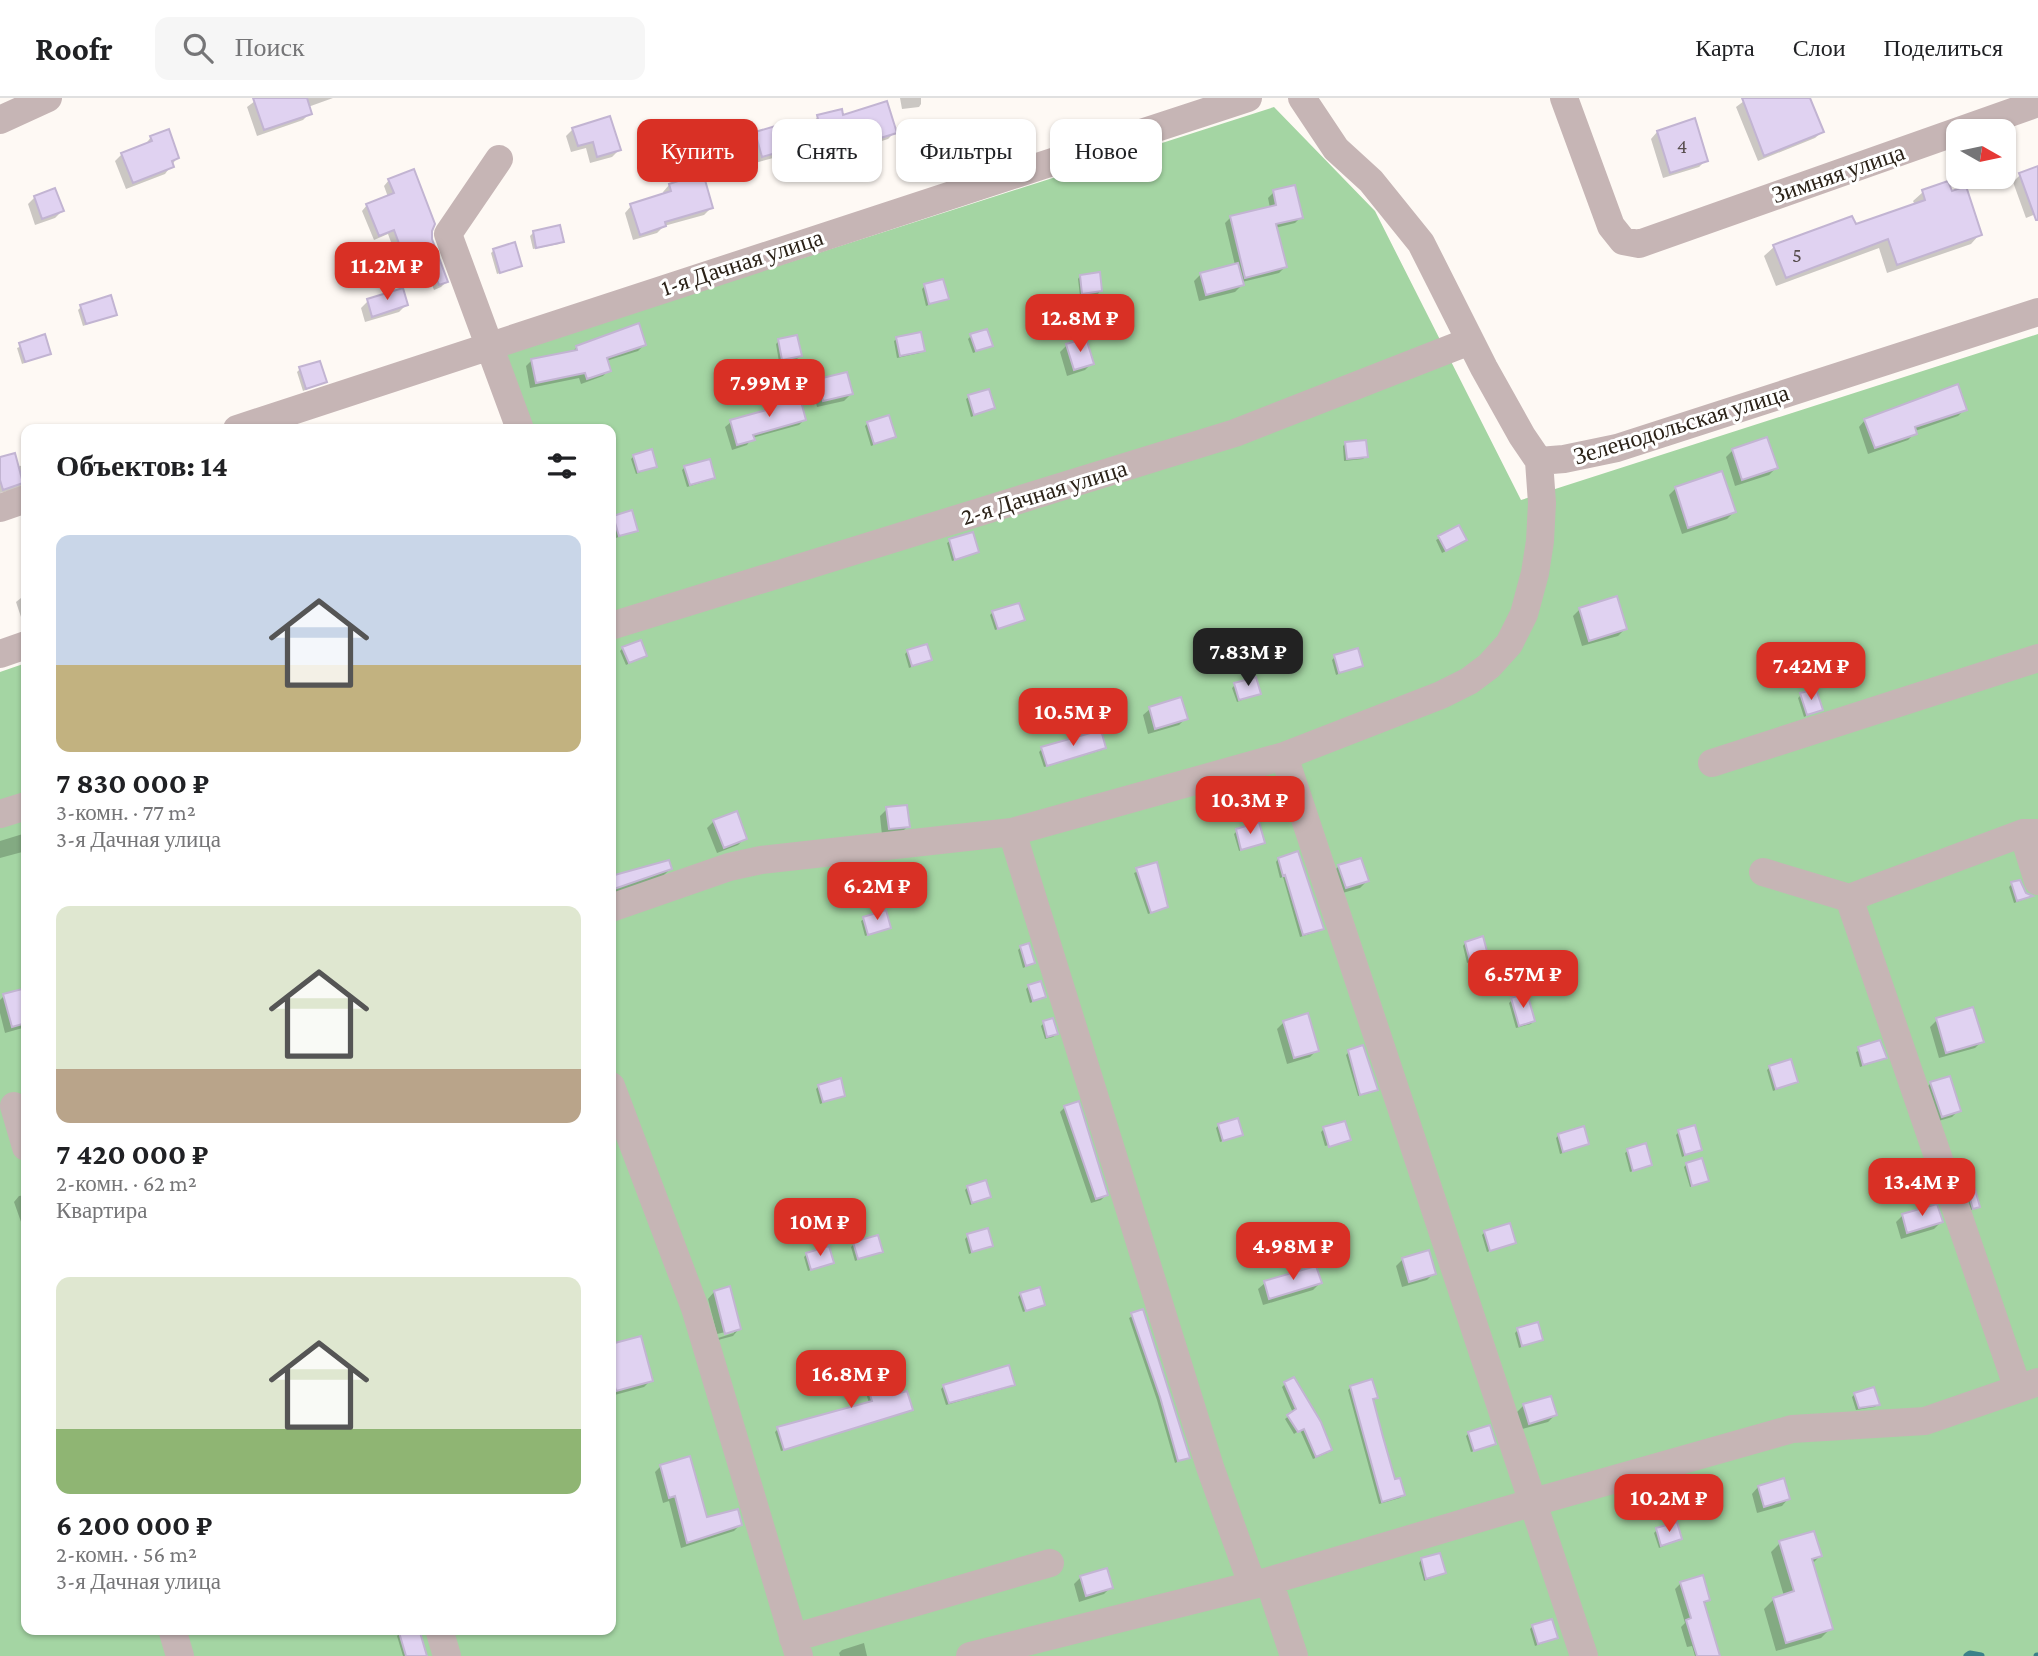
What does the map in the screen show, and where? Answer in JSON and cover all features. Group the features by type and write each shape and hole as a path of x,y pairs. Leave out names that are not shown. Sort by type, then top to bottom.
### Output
{"street":[{"path":"0,120 48,98"},
{"name":"1-я Дачная улица","path":"252,424 1248,98"},
{"name":"Зеленодольская улица","path":"1302,98 1336,149 1371,181 1421,243 1470,341 1522,436 1539,461 1564,459 1617,448 2038,312"},
{"name":"Зимняя улица","path":"1564,98 1611,226 1623,241 1639,244 2038,103"},
{"path":"499,159 448,234 518,424"},
{"name":"2-я Дачная улица","path":"616,624 1235,433 1470,341"},
{"path":"616,906 729,867 761,860 1012,832 1284,756 1441,695 1469,681 1489,666 1509,643 1524,614 1540,541 1542,503 1539,461"},
{"path":"0,508 21,501"},
{"path":"0,654 21,647"},
{"path":"1712,763 2038,658"},
{"path":"1284,756 1584,1656"},
{"path":"0,814 21,808"},
{"path":"1012,832 1210,1467 1294,1656"},
{"path":"1763,872 1849,898 2030,833 2038,881"},
{"path":"970,1656 1015,1650 1261,1583 1792,1429 1925,1421 2028,1386 1849,898"},
{"path":"616,1099 695,1308 796,1647 1050,1563"},
{"path":"13,1106 21,1131"},
{"path":"174,1635 180,1656"},
{"path":"441,1635 447,1656"}],"green space":[{"path":"1274,107 1375,211 1521,500 2038,334 2038,1656 0,1656 0,672 21,665 21,1635 616,1635 616,424 529,424 506,353 1050,179 1050,182 1162,182 1162,143"}],"building":[{"path":"253,98 307,98 312,114 264,130"},
{"path":"1742,98 1810,98 1824,132 1764,156"},
{"path":"887,101 896,133 882,138 882,119 818,119 817,115 842,109 843,115"},
{"path":"610,116 621,150 597,157 593,142 578,146 572,128"},
{"path":"1695,118 1708,161 1670,173 1657,131"},
{"path":"772,127 772,154 762,157 758,131"},
{"path":"169,129 179,158 172,161 174,167 133,183 121,153 152,141 150,136"},
{"path":"2038,166 2038,220 2036,220 2019,173"},
{"path":"414,169 435,224 432,239 448,282 439,285 426,248 404,257 394,230 379,236 366,204 394,193 388,179"},
{"path":"706,182 713,208 665,222 666,226 640,235 630,204 671,191 669,184"},
{"path":"1946,182 1946,189 1967,189 1982,235 1897,265 1888,239 1786,278 1773,245 1852,216 1856,224 1925,200 1922,190"},
{"path":"1295,185 1303,218 1276,224 1287,267 1245,278 1230,216 1276,205 1273,190"},
{"path":"55,188 64,211 42,219 34,196"},
{"path":"560,225 564,242 536,248 533,231"},
{"path":"515,242 522,266 500,273 493,249"},
{"path":"1238,263 1244,285 1206,295 1200,273"},
{"path":"1100,272 1102,291 1082,294 1080,275"},
{"path":"943,279 949,299 929,304 924,284"},
{"path":"403,288 408,305 372,317 367,299"},
{"path":"111,295 117,315 86,324 80,305"},
{"path":"639,323 646,345 607,358 611,371 587,379 585,373 536,383 531,359 577,350 576,346"},
{"path":"987,329 993,346 976,351 970,334"},
{"path":"921,332 925,351 900,356 896,337"},
{"path":"45,334 51,354 25,362 19,343"},
{"path":"797,335 802,356 782,360 778,339"},
{"path":"1086,338 1094,364 1074,370 1066,344"},
{"path":"320,361 327,382 306,389 299,367"},
{"path":"847,372 853,394 823,401 818,379"},
{"path":"1958,384 1967,410 1915,427 1917,434 1875,448 1864,419"},
{"path":"989,389 995,408 974,415 968,395"},
{"path":"799,394 806,420 753,435 755,440 737,445 730,420 770,409 768,403"},
{"path":"889,415 896,437 874,444 867,422"},
{"path":"1767,437 1778,468 1742,480 1732,449"},
{"path":"1366,440 1368,457 1347,459 1345,442"},
{"path":"652,449 657,467 638,472 633,455"},
{"path":"15,453 21,484 3,490 0,457"},
{"path":"710,459 715,478 690,485 684,466"},
{"path":"1722,471 1736,512 1688,528 1675,487"},
{"path":"632,510 638,531 619,536 616,515"},
{"path":"1459,525 1467,540 1446,551 1438,536"},
{"path":"973,532 979,552 955,560 949,539"},
{"path":"1617,596 1627,629 1589,641 1579,608"},
{"path":"1019,603 1025,620 998,629 992,611"},
{"path":"641,640 647,656 629,663 622,647"},
{"path":"927,644 932,660 912,666 907,650"},
{"path":"1358,648 1363,666 1339,673 1334,655"},
{"path":"1256,677 1261,694 1239,700 1234,683"},
{"path":"1816,689 1823,710 1807,715 1800,693"},
{"path":"1181,697 1188,719 1155,729 1149,707"},
{"path":"1101,730 1106,748 1047,766 1041,747"},
{"path":"907,805 910,827 889,829 886,807"},
{"path":"737,811 747,839 724,848 713,820"},
{"path":"1259,822 1265,843 1241,850 1236,829"},
{"path":"1298,851 1324,929 1303,935 1278,858"},
{"path":"1361,858 1369,881 1346,888 1338,865"},
{"path":"669,860 672,869 616,888 616,875"},
{"path":"1157,862 1168,907 1151,913 1136,868"},
{"path":"2020,880 2026,893 2033,896 2017,901 2011,882"},
{"path":"886,910 891,928 868,935 863,917"},
{"path":"1483,936 1488,955 1470,961 1465,942"},
{"path":"1029,943 1035,963 1026,966 1020,946"},
{"path":"1041,981 1046,997 1033,1001 1028,985"},
{"path":"21,989 21,1024 12,1027 3,994"},
{"path":"1527,993 1535,1021 1519,1026 1511,998"},
{"path":"1973,1007 1984,1042 1946,1053 1936,1018"},
{"path":"1308,1013 1319,1051 1294,1058 1283,1021"},
{"path":"1053,1018 1058,1034 1047,1037 1043,1021"},
{"path":"1880,1040 1887,1058 1863,1065 1858,1047"},
{"path":"1363,1045 1378,1090 1360,1095 1348,1050"},
{"path":"1791,1059 1798,1082 1776,1089 1769,1066"},
{"path":"1950,1076 1961,1111 1942,1117 1930,1082"},
{"path":"841,1078 845,1096 823,1102 818,1085"},
{"path":"1079,1101 1108,1195 1096,1199 1064,1106"},
{"path":"1238,1118 1243,1135 1223,1141 1218,1124"},
{"path":"1345,1121 1351,1140 1329,1147 1323,1127"},
{"path":"1695,1125 1702,1150 1685,1155 1678,1130"},
{"path":"1584,1126 1589,1144 1563,1152 1558,1134"},
{"path":"1646,1143 1652,1165 1633,1171 1627,1149"},
{"path":"1702,1158 1709,1181 1692,1186 1686,1163"},
{"path":"986,1180 991,1197 972,1203 967,1186"},
{"path":"1975,1189 1980,1207 1973,1209 1968,1192"},
{"path":"1937,1204 1943,1222 1907,1233 1902,1214"},
{"path":"1510,1223 1516,1243 1490,1251 1484,1231"},
{"path":"988,1228 993,1246 972,1252 967,1234"},
{"path":"878,1235 883,1252 858,1259 853,1242"},
{"path":"829,1246 834,1263 811,1270 806,1253"},
{"path":"1429,1250 1436,1274 1409,1282 1402,1258"},
{"path":"1316,1266 1322,1283 1269,1299 1264,1281"},
{"path":"730,1286 741,1329 725,1334 714,1291"},
{"path":"1040,1287 1045,1305 1026,1311 1020,1293"},
{"path":"1143,1309 1190,1458 1178,1461 1160,1397 1131,1313"},
{"path":"1538,1322 1543,1340 1522,1346 1517,1328"},
{"path":"641,1336 653,1381 616,1391 616,1343"},
{"path":"880,1353 893,1395 907,1391 913,1410 784,1450 777,1427 872,1401 859,1360"},
{"path":"1009,1365 1015,1385 949,1403 943,1385"},
{"path":"1294,1377 1321,1422 1332,1450 1316,1457 1304,1429 1298,1432 1287,1415 1296,1409 1284,1382"},
{"path":"1372,1379 1378,1398 1373,1399 1383,1437 1395,1479 1400,1478 1405,1495 1382,1502 1350,1386"},
{"path":"1874,1387 1880,1405 1859,1408 1854,1393"},
{"path":"1551,1396 1557,1415 1529,1424 1523,1404"},
{"path":"1490,1425 1496,1444 1474,1451 1468,1432"},
{"path":"690,1456 707,1517 738,1509 742,1525 687,1543 675,1496 669,1498 660,1465"},
{"path":"1784,1478 1790,1499 1764,1507 1758,1486"},
{"path":"1671,1486 1676,1503 1658,1508 1653,1491"},
{"path":"1677,1522 1682,1539 1661,1546 1656,1528"},
{"path":"1814,1531 1822,1556 1812,1559 1833,1629 1786,1643 1773,1598 1794,1591 1779,1541"},
{"path":"1440,1553 1446,1573 1426,1579 1421,1558"},
{"path":"1107,1568 1113,1588 1086,1596 1080,1576"},
{"path":"1703,1575 1710,1600 1704,1602 1720,1656 1697,1656 1686,1620 1691,1618 1680,1582"},
{"path":"1552,1619 1558,1638 1538,1644 1532,1625"},
{"path":"400,1635 421,1635 427,1656 406,1656"}],"waterway":[{"path":"1967,1656 1981,1656"}]}
